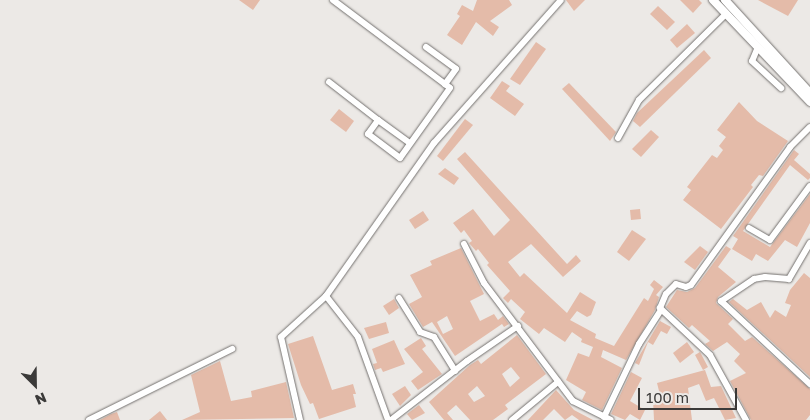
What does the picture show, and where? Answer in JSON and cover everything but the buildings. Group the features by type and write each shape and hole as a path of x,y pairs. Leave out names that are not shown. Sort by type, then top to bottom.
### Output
{"main road":[{"path":"713,0 810,102"},
{"path":"726,1 810,93"}],"street":[{"path":"333,0 450,88 400,158 368,134 378,120"},
{"path":"300,420 281,337 326,296 434,142 561,0"},
{"path":"618,138 639,100 726,14"},
{"path":"426,47 456,69 445,84"},
{"path":"758,47 752,61 781,88"},
{"path":"329,82 410,143"},
{"path":"604,417 639,344 660,310 666,294 676,284 686,287 691,285 750,200 790,147 810,126"},
{"path":"749,228 770,240 810,186"},
{"path":"810,243 789,279 765,276 754,279 721,301 810,384"},
{"path":"464,244 484,283 573,400 611,420"},
{"path":"326,296 358,336 390,420 454,371 518,326"},
{"path":"399,298 420,332 434,338 454,371"},
{"path":"660,310 710,355 746,420"},
{"path":"89,420 232,349"},
{"path":"512,420 558,382"}]}
